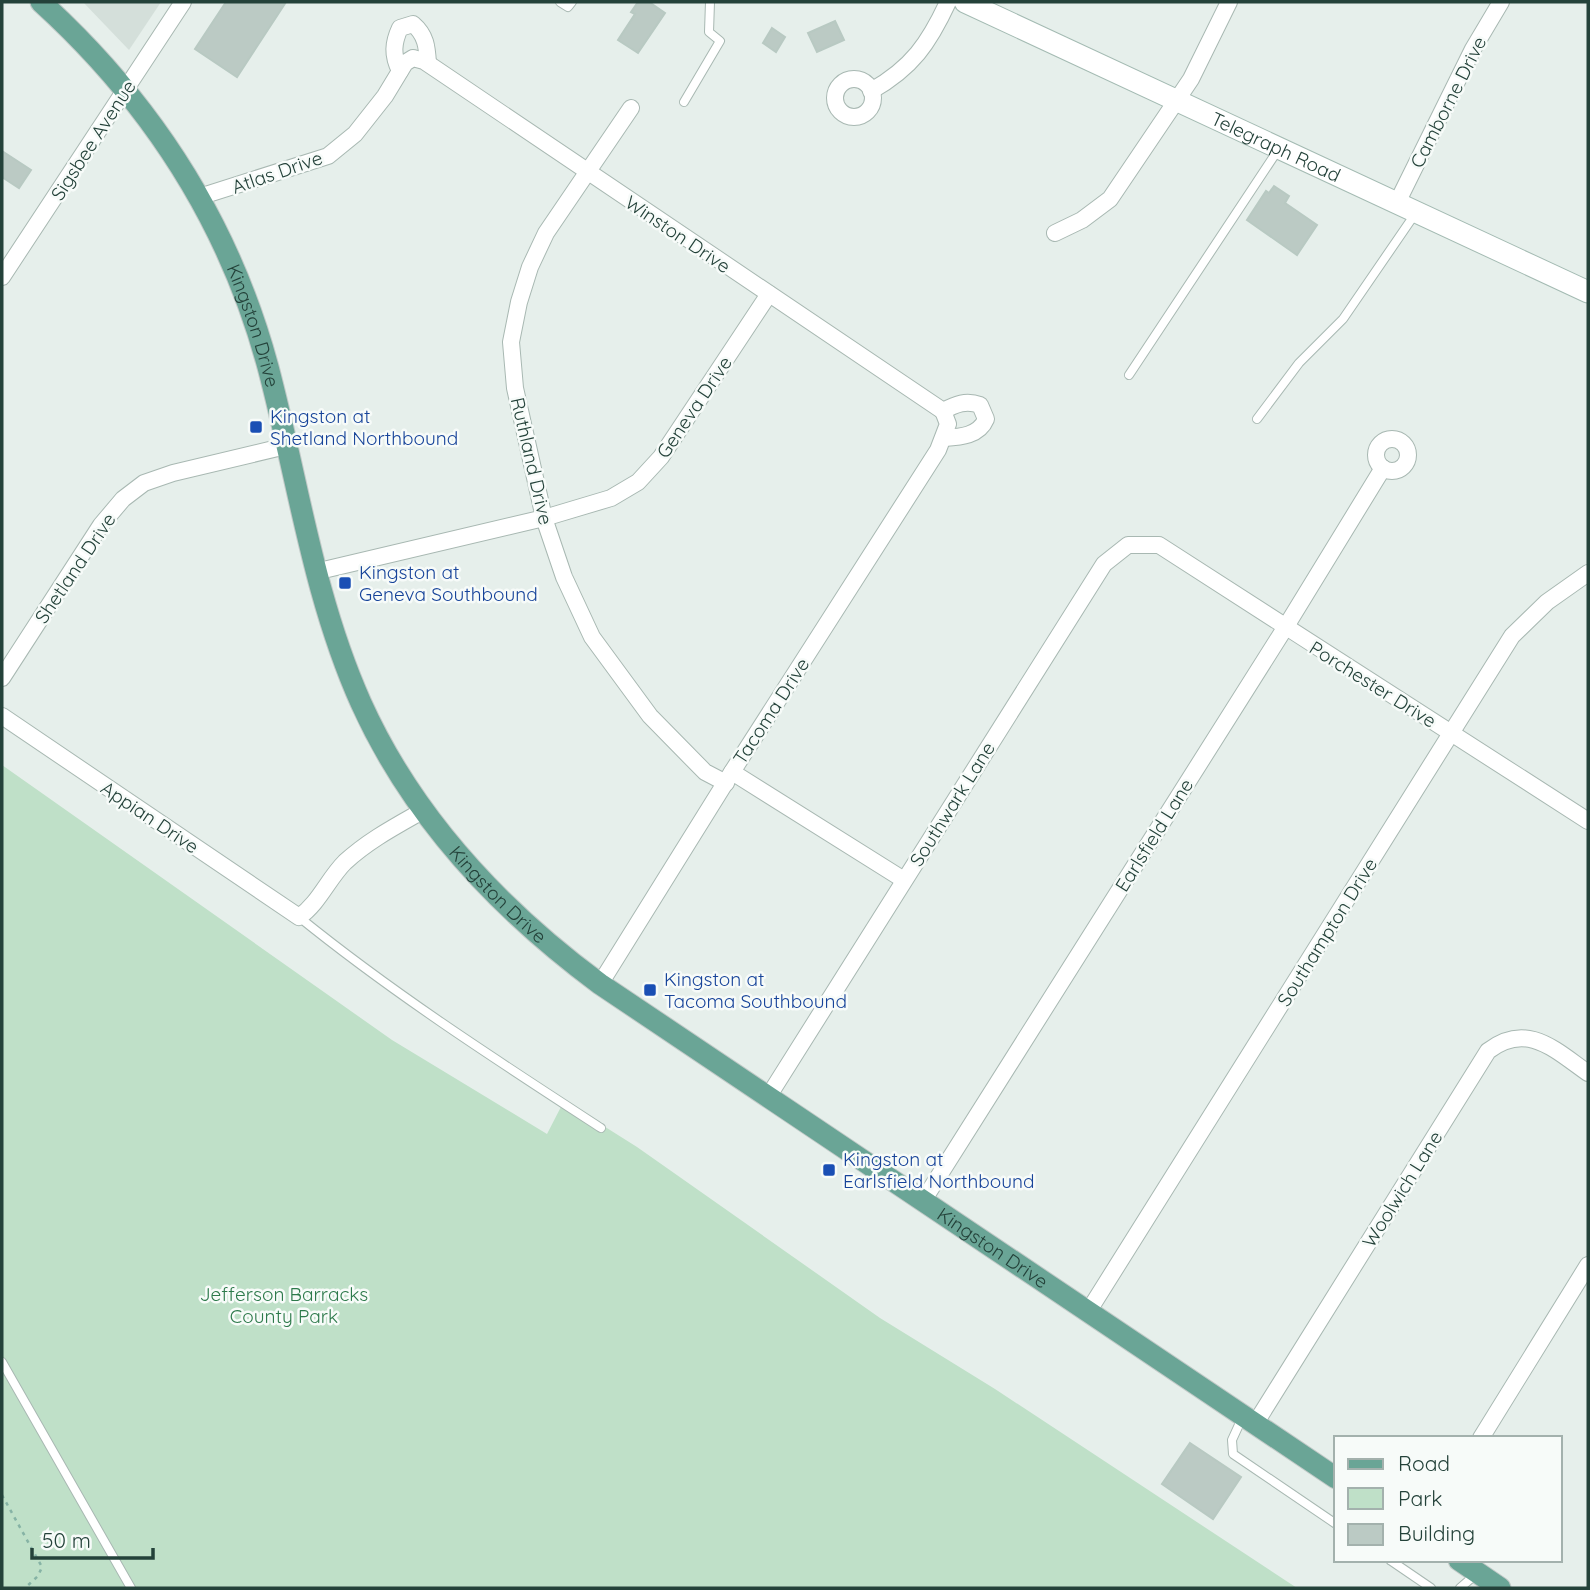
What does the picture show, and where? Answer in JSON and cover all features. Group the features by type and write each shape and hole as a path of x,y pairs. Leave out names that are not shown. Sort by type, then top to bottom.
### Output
{"main road":[{"name":"Kingston Drive","path":"41,2 96,55 126,89 170,148 199,197 231,261 245,295 267,366 315,572 334,635 362,706 394,765 448,842 497,897 551,947 600,984 1334,1477"},
{"name":"Telegraph Road","path":"965,2 1588,292"},
{"path":"1462,1562 1500,1588"}],"street":[{"name":"Sigsbee Avenue","path":"2,277 183,2"},
{"path":"871,90 904,70 922,50 935,31 948,2"},
{"path":"1055,233 1082,220 1110,199 1191,79 1230,2"},
{"name":"Camborne Drive","path":"1407,207 1473,49 1501,2"},
{"path":"400,71 394,59 394,40 400,28 413,24 421,31 426,42 421,61"},
{"name":"Atlas Drive","path":"199,197 328,156 355,134 385,96 405,63 421,61"},
{"name":"Winston Drive","path":"421,61 943,411"},
{"name":"Ruthland Drive","path":"631,108 546,233 530,267 511,342 515,388 544,518 564,577 592,637 650,716 705,772 729,778 904,880"},
{"name":"Geneva Drive","path":"315,572 544,518 611,498 638,482 662,457 769,294"},
{"path":"971,402 980,405 986,419 983,427 973,433 944,438 948,424 943,411 956,404 971,402"},
{"name":"Tacoma Drive","path":"600,984 944,438"},
{"name":"Shetland Drive","path":"2,678 101,525 123,499 144,483 173,473 286,446"},
{"name":"Earlsfield Lane","path":"923,1201 1384,468"},
{"name":"Southwark Lane","path":"768,1097 1104,564 1128,545 1159,545"},
{"name":"Porchester Drive","path":"1159,545 1588,821"},
{"name":"Southampton Drive","path":"1088,1312 1511,636 1547,602 1587,577"},
{"name":"Appian Drive","path":"2,716 299,917"},
{"path":"299,917 309,910 344,864 372,839 424,810"},
{"name":"Woolwich Lane","path":"1249,1420 1488,1051 1501,1041 1514,1037 1530,1038 1544,1042 1588,1073"},
{"path":"1482,1436 1588,1265"}],"lane":[{"path":"560,2 568,8 572,2"},
{"path":"684,102 720,41 709,32 710,2"},
{"path":"1129,375 1280,148"},
{"path":"1257,419 1299,363 1343,318 1407,207"},
{"path":"299,917 345,954 458,1034 601,1128"},
{"path":"2,1363 131,1588"},
{"path":"1249,1420 1232,1440 1233,1454 1334,1523"},
{"path":"1393,1562 1431,1588"},
{"path":"1460,1588 1477,1573"}],"path":[{"path":"2,1495 42,1566 38,1576 25,1588"}],"shaded area":[{"path":"83,2 161,2 129,50"}],"green space":[{"name":"Jefferson Barracks County Park","path":"2,765 392,1040 547,1134 564,1101 637,1147 880,1318 995,1389 1297,1588 2,1588"}],"building":[{"path":"226,2 286,2 237,77 195,49"},
{"path":"638,2 649,2 665,13 638,53 618,40 635,14 631,12"},
{"path":"835,21 844,40 817,52 808,33"},
{"path":"772,28 785,37 776,52 763,43"},
{"path":"2,151 31,170 19,188 2,177"},
{"path":"1274,186 1289,196 1285,203 1317,225 1297,255 1247,220 1266,191 1269,193"},
{"path":"1190,1443 1241,1477 1213,1519 1162,1484"}],"place":[{"name":"Kingston at Shetland Northbound","path":"256,427"},
{"name":"Kingston at Geneva Southbound","path":"345,583"},
{"name":"Kingston at Tacoma Southbound","path":"650,990"},
{"name":"Kingston at Earlsfield Northbound","path":"829,1170"}]}
